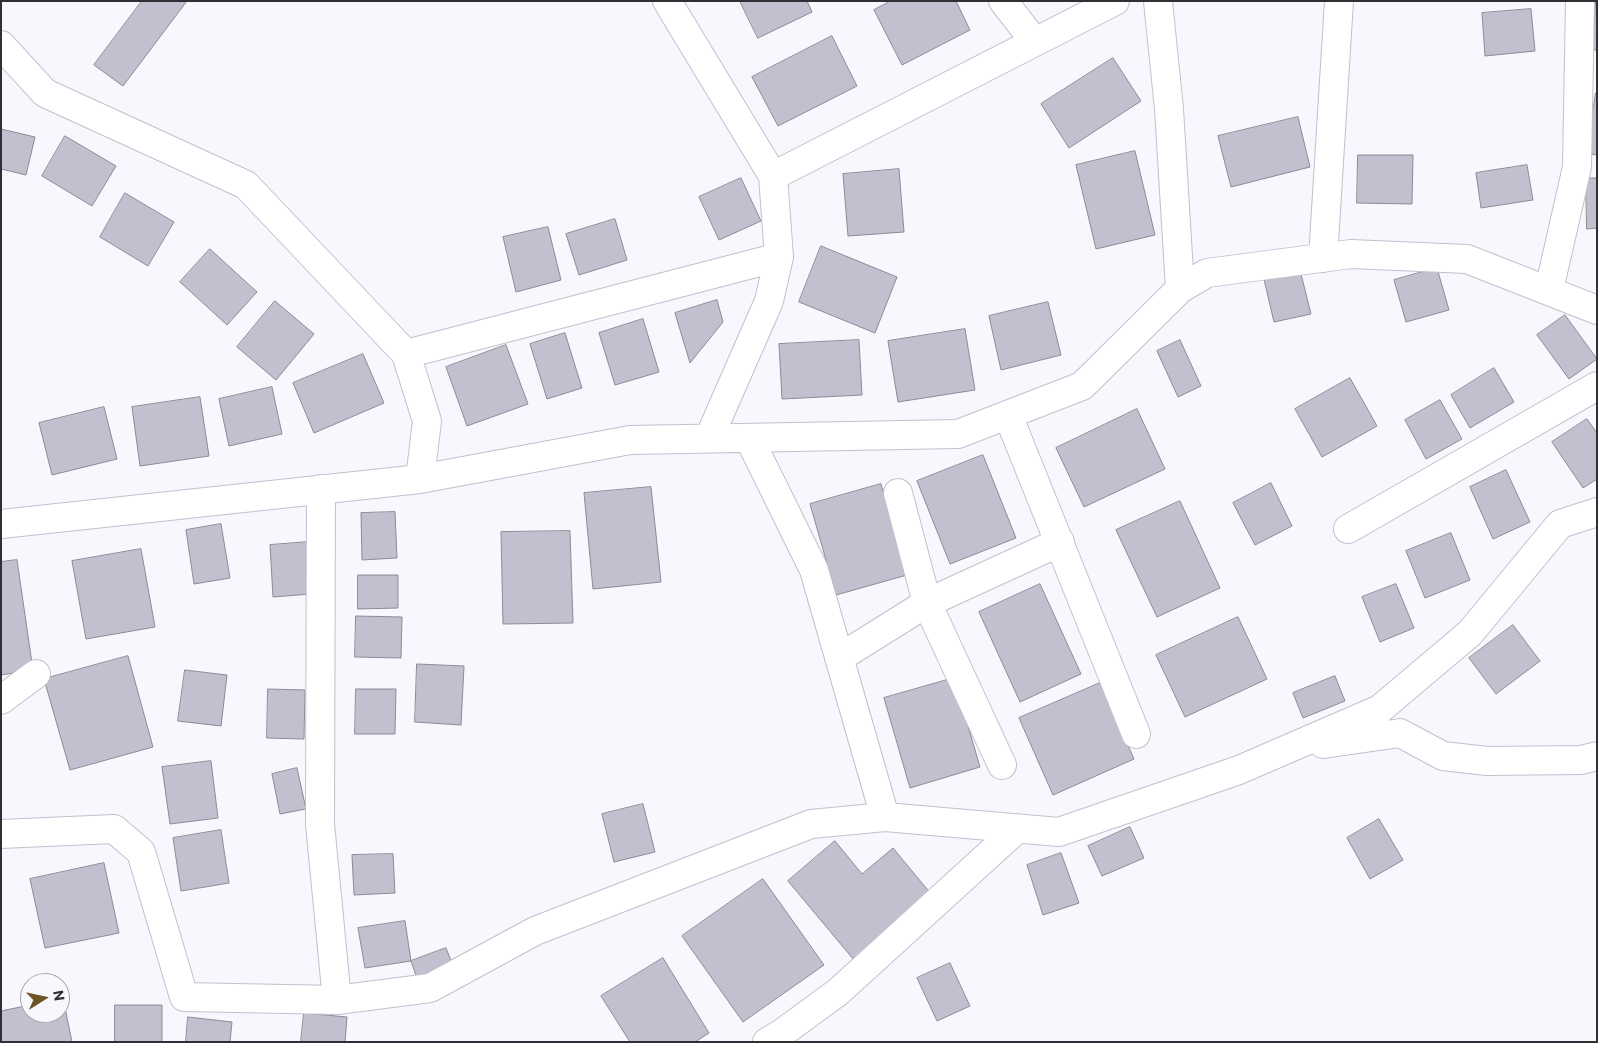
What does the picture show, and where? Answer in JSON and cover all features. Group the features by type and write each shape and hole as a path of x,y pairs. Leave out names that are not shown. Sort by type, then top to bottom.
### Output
{"street":[{"path":"667,1 773,176 778,257 769,301 709,438"},
{"path":"1003,1 1035,42"},
{"path":"773,176 1116,1"},
{"path":"1158,1 1169,109 1180,288"},
{"path":"1323,258 1339,1"},
{"path":"1549,290 1577,168 1580,1"},
{"path":"1,45 45,93 246,185 406,354 427,421 420,479"},
{"path":"1,524 420,479 630,440 958,434 1082,386 1180,288 1207,273 1351,254 1467,260 1597,310"},
{"path":"406,354 778,257"},
{"path":"1348,529 1597,386"},
{"path":"1008,415 1136,734"},
{"path":"749,438 814,570 885,818"},
{"path":"321,489 320,824 338,1000"},
{"path":"898,493 927,603 1002,765"},
{"path":"1,834 114,828 141,852 184,997 338,1000 430,988 536,931 810,824 885,818 1059,832 1239,770 1380,709 1470,633 1560,524 1597,512"},
{"path":"839,658 927,603 1060,542"},
{"path":"1,700 36,674"},
{"path":"1290,748 1400,733 1444,756 1488,761 1581,760 1597,756"},
{"path":"767,1042 838,992 1017,829"}],"building":[{"path":"142,1 187,1 123,86 94,65"},
{"path":"740,1 807,1 812,12 758,38"},
{"path":"891,1 956,1 970,30 902,65 874,10"},
{"path":"1596,1 1597,50 1593,50"},
{"path":"1531,9 1535,51 1485,56 1482,13"},
{"path":"832,36 857,86 778,126 752,77"},
{"path":"1113,58 1141,101 1069,148 1041,104"},
{"path":"1597,93 1597,155 1586,153"},
{"path":"1298,117 1310,167 1231,187 1218,136"},
{"path":"1,129 35,137 26,175 1,169"},
{"path":"65,136 116,166 92,206 42,176"},
{"path":"1135,151 1155,235 1096,249 1076,165"},
{"path":"1358,155 1413,155 1412,204 1357,203"},
{"path":"1527,165 1533,200 1481,208 1476,173"},
{"path":"899,169 904,232 848,236 843,174"},
{"path":"741,178 761,221 719,240 699,197"},
{"path":"1586,178 1597,178 1597,228 1587,229"},
{"path":"125,193 174,222 148,266 100,237"},
{"path":"615,219 627,260 579,275 566,234"},
{"path":"548,227 561,280 516,292 503,237"},
{"path":"821,246 897,277 875,333 799,302"},
{"path":"210,249 257,292 227,325 180,282"},
{"path":"1299,266 1311,314 1274,322 1263,275"},
{"path":"1437,268 1449,310 1406,322 1394,280"},
{"path":"717,300 723,322 690,363 675,313"},
{"path":"275,301 314,334 276,380 237,347"},
{"path":"1048,302 1061,355 1001,370 989,316"},
{"path":"1565,315 1597,359 1569,379 1537,335"},
{"path":"643,319 659,372 615,385 599,333"},
{"path":"965,329 975,390 898,402 888,341"},
{"path":"565,333 582,388 547,399 530,344"},
{"path":"859,340 862,395 782,399 779,344"},
{"path":"1180,340 1201,386 1178,397 1157,351"},
{"path":"506,345 528,404 467,426 446,367"},
{"path":"363,354 384,403 314,433 293,383"},
{"path":"1494,368 1514,402 1470,428 1451,395"},
{"path":"1350,378 1377,426 1322,457 1295,409"},
{"path":"272,387 282,434 229,446 219,399"},
{"path":"200,397 209,456 140,466 132,407"},
{"path":"1440,400 1462,439 1426,459 1405,420"},
{"path":"104,407 117,459 52,475 39,423"},
{"path":"1137,409 1165,469 1084,507 1056,448"},
{"path":"1587,419 1597,433 1597,479 1583,488 1552,442"},
{"path":"983,455 1016,538 950,564 917,481"},
{"path":"1506,470 1530,522 1493,539 1470,487"},
{"path":"1271,483 1292,526 1255,545 1233,503"},
{"path":"881,484 907,575 836,595 810,504"},
{"path":"651,487 661,582 593,589 584,493"},
{"path":"1180,501 1220,588 1157,617 1116,530"},
{"path":"395,512 397,558 362,560 361,513"},
{"path":"221,524 230,578 194,584 186,530"},
{"path":"570,531 573,623 503,624 501,532"},
{"path":"1451,533 1470,580 1425,598 1406,551"},
{"path":"308,542 311,594 273,597 270,545"},
{"path":"141,549 155,627 86,639 72,561"},
{"path":"17,560 33,670 1,675 1,562"},
{"path":"358,575 398,575 398,608 358,609"},
{"path":"1040,584 1081,674 1020,702 979,612"},
{"path":"1396,584 1414,628 1380,642 1362,597"},
{"path":"356,616 402,617 401,658 355,657"},
{"path":"1238,617 1267,679 1185,717 1156,655"},
{"path":"1513,625 1540,661 1496,694 1469,658"},
{"path":"128,656 153,747 70,770 44,679"},
{"path":"417,664 464,666 461,725 415,722"},
{"path":"185,670 227,675 221,726 178,721"},
{"path":"1335,676 1345,701 1303,718 1293,693"},
{"path":"954,678 980,767 910,788 884,698"},
{"path":"1100,683 1134,759 1053,795 1019,718"},
{"path":"268,689 305,690 304,739 267,738"},
{"path":"356,689 396,689 395,734 355,734"},
{"path":"211,761 218,818 170,824 162,767"},
{"path":"297,768 306,809 280,814 272,774"},
{"path":"643,804 655,852 614,862 602,814"},
{"path":"1379,819 1403,860 1370,879 1347,838"},
{"path":"1130,827 1144,858 1102,876 1088,846"},
{"path":"221,830 229,883 181,891 173,838"},
{"path":"835,841 862,874 893,848 931,894 854,960 788,881"},
{"path":"1061,853 1079,903 1043,915 1027,865"},
{"path":"393,854 395,893 354,895 352,855"},
{"path":"104,863 119,933 45,948 30,879"},
{"path":"763,879 824,965 743,1022 682,936"},
{"path":"405,921 411,961 365,968 358,928"},
{"path":"446,948 455,971 419,984 411,961"},
{"path":"663,958 709,1033 695,1042 630,1042 601,996"},
{"path":"950,963 970,1006 937,1021 917,978"},
{"path":"115,1005 162,1005 162,1042 115,1042"},
{"path":"20,1007 20,1023 68,1023 72,1042 1,1042 1,1011"},
{"path":"304,1013 347,1017 345,1042 301,1042"},
{"path":"188,1017 232,1022 230,1042 186,1042"}]}
